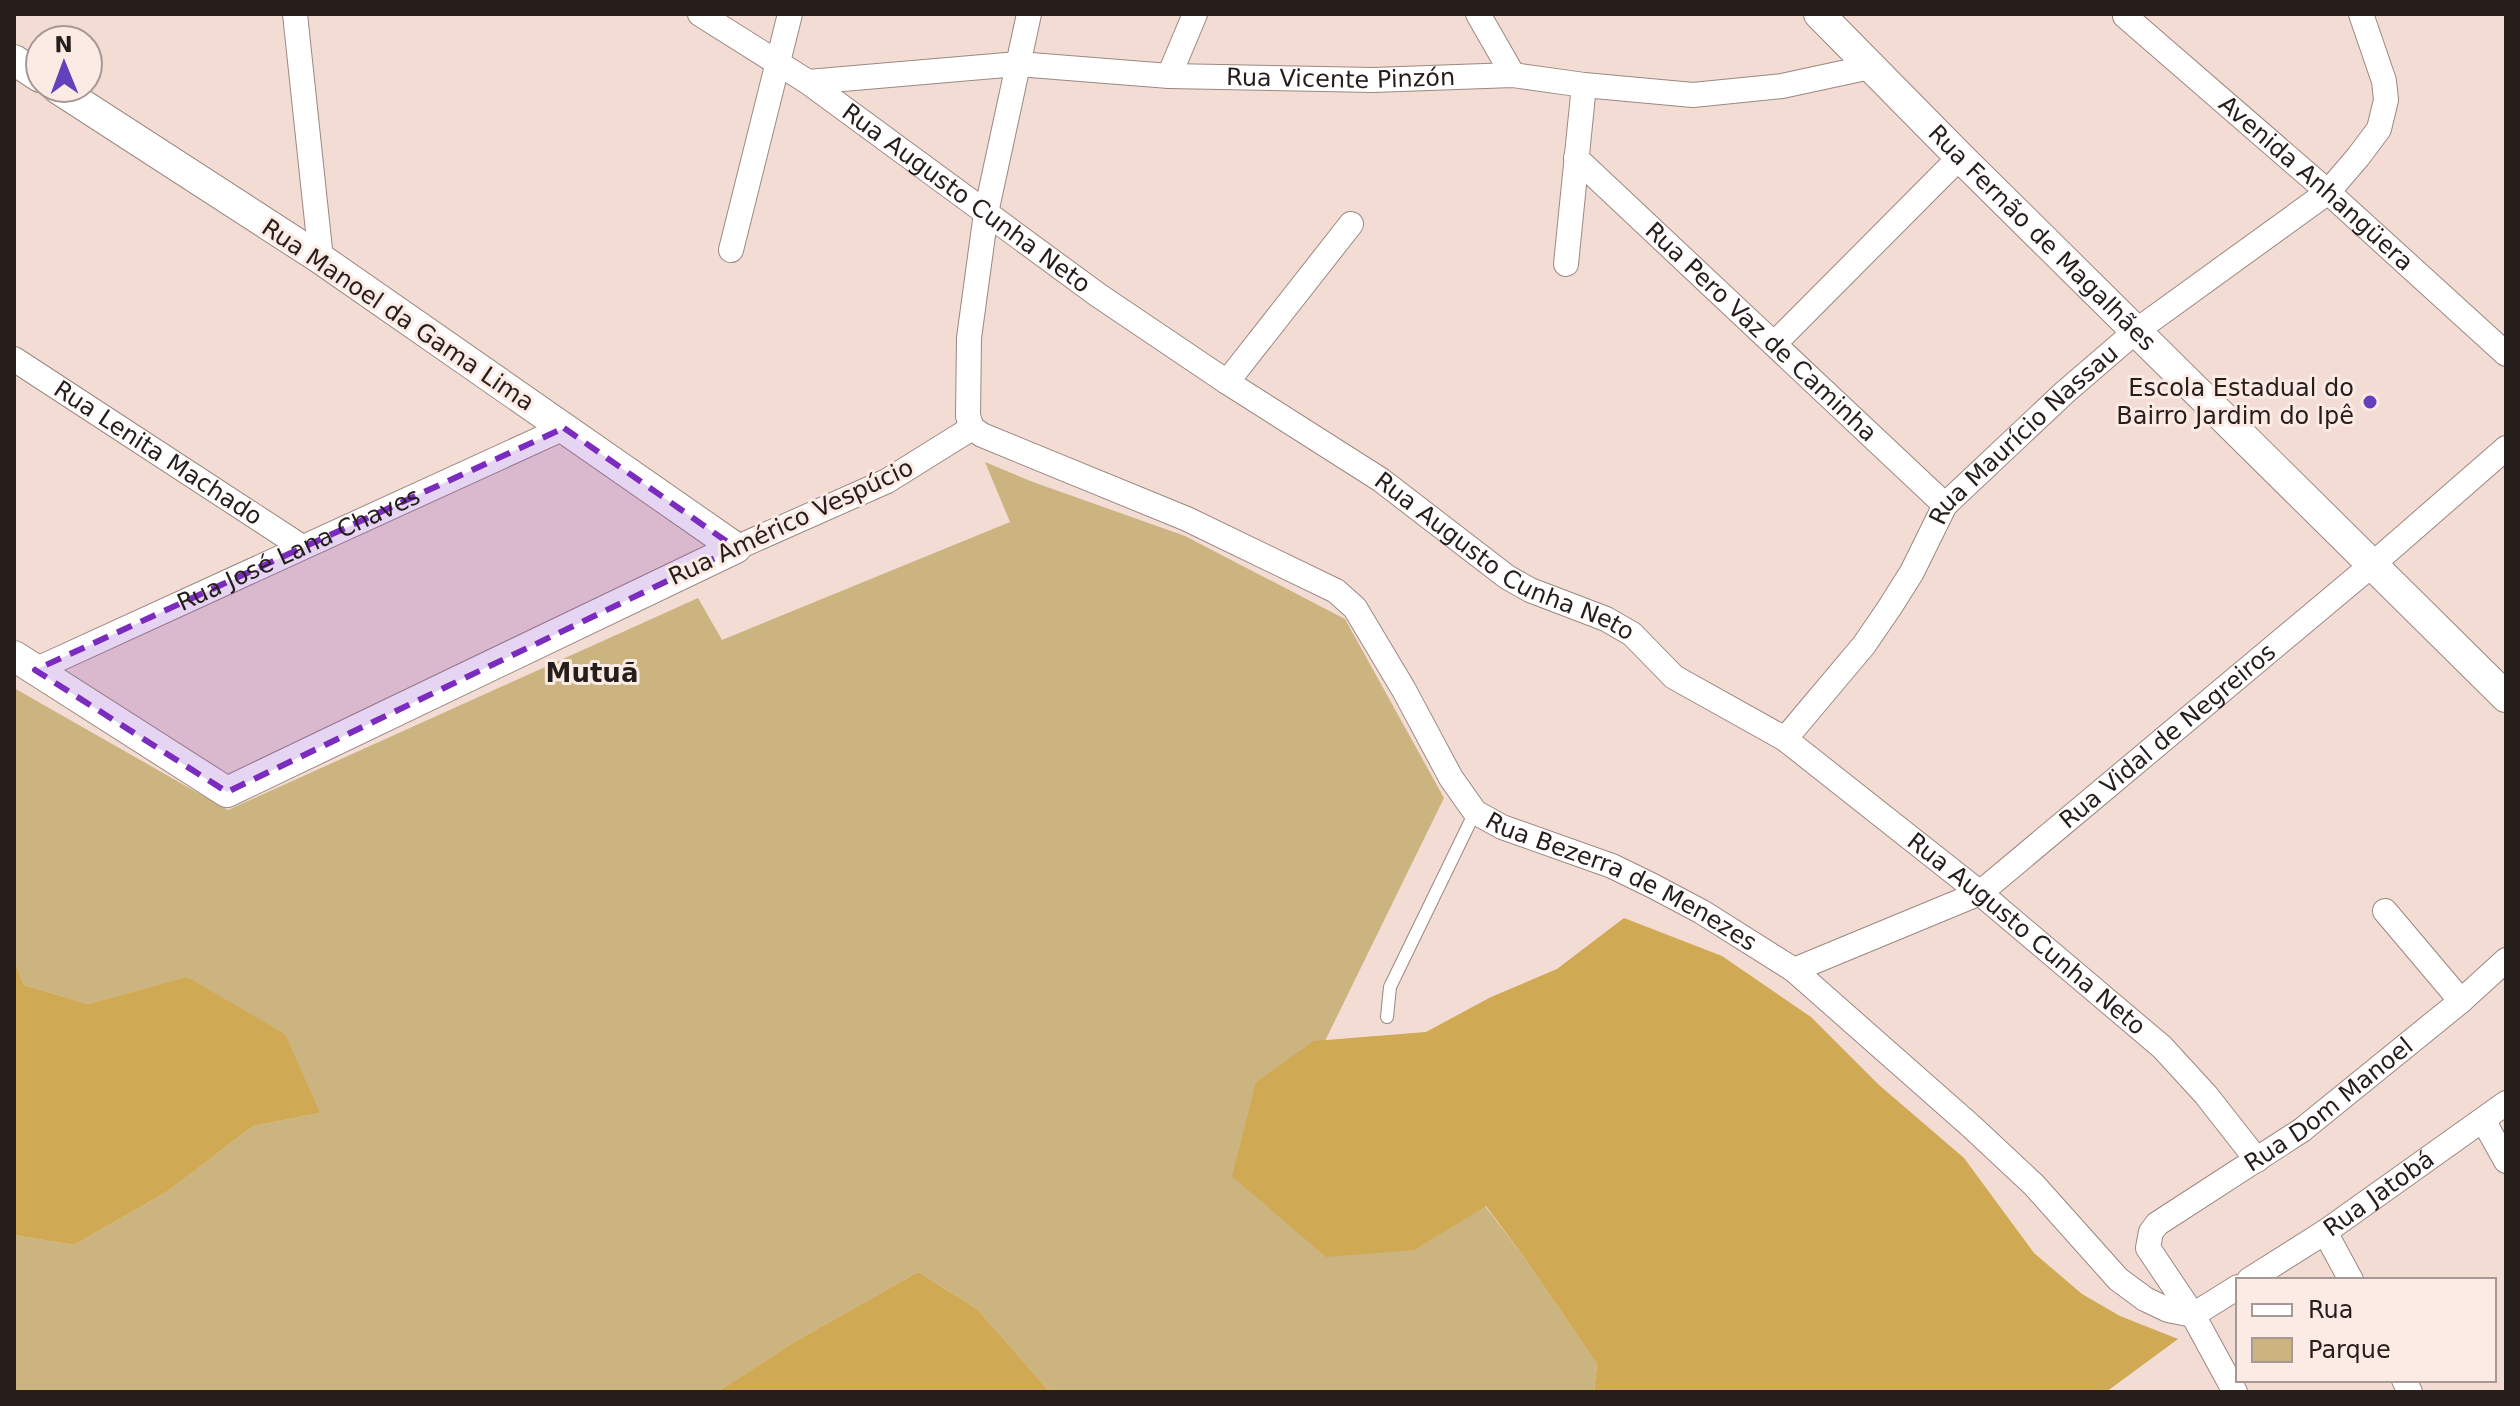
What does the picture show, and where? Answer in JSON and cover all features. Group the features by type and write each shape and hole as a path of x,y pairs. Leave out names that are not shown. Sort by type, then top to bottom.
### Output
{"street":[{"path":"295,14 321,259"},
{"name":"Rua Augusto Cunha Neto","path":"700,14 808,82 1098,295 1381,480 1507,577 1530,590 1606,619 1632,634 1674,677 1785,739 1980,893 2162,1047 2206,1095 2257,1160"},
{"path":"731,250 790,14"},
{"path":"972,428 968,416 969,338 986,213 1029,14"},
{"path":"1169,76 1195,14"},
{"path":"1478,14 1513,75"},
{"name":"Rua Fernão de Magalhães","path":"1819,14 2506,697"},
{"name":"Rua Maurício Nassau","path":"1785,739 1864,645 1890,607 1912,572 1945,505 2064,393 2136,331 2328,192 2379,129 2385,114 2384,81 2361,14"},
{"name":"Avenida Anhangüera","path":"2125,16 2328,192 2506,354"},
{"name":"Rua Vicente Pinzón","path":"808,82 1018,64 1169,76 1373,80 1513,75 1693,95 1782,86 1870,67"},
{"path":"1566,264 1584,85"},
{"name":"Rua Manoel da Gama Lima","path":"82,104 321,259 736,548"},
{"path":"1775,343 1960,157"},
{"name":"Rua Pero Vaz de Caminha","path":"1576,158 1945,505"},
{"path":"1227,382 1351,224"},
{"name":"Rua Lenita Machado","path":"14,359 302,547"},
{"name":"Rua José Lana Chaves","path":"24,663 302,547 564,428"},
{"name":"Rua Américo Vespúcio","path":"24,663 227,792 736,548 887,481 972,428"},
{"name":"Rua Bezerra de Menezes","path":"972,428 982,435 1187,519 1336,591 1355,608 1451,778 1475,812 1502,827 1612,866 1639,879 1702,912 1794,970 2034,1185 2118,1279 2145,1299 2168,1310 2193,1315"},
{"name":"Rua Vidal de Negreiros","path":"1794,970 1980,893 2373,564 2506,448"},
{"path":"2385,911 2461,1001"},
{"name":"Rua Dom Manoel","path":"2193,1315 2148,1248 2148,1240 2157,1224 2302,1130 2461,1001 2506,960"},
{"name":"Rua Jatobá","path":"2252,1278 2325,1232 2506,1103"},
{"path":"2483,1120 2506,1161"},
{"path":"2325,1232 2350,1278"},
{"path":"2235,1392 2193,1315 2236,1288"}],"lane":[{"path":"1387,1017 1390,987 1475,812"}],"highlighted area":[{"path":"564,428 736,548 227,792 35,670"}],"green space":[{"path":"985,462 1185,536 1345,619 1444,798 1325,1041 1256,1082 1415,1250 1485,1206 1597,1364 1594,1392 1050,1392 977,1309 918,1272 796,1341 717,1392 14,1392 14,1235 74,1245 168,1191 253,1126 320,1113 188,977 88,1004 24,985 14,959 14,688 228,810 698,598 722,640 1010,522"}],"shaded area":[{"path":"1624,918 1722,956 1811,1017 1879,1085 1964,1158 2034,1253 2082,1294 2120,1316 2178,1339 2106,1392 1594,1392 1597,1364 1486,1206 1415,1250 1326,1257 1232,1176 1256,1082 1314,1041 1426,1032 1491,997 1557,969"},
{"path":"14,959 24,985 88,1004 187,977 285,1034 320,1113 253,1126 168,1191 74,1245 14,1235"},
{"path":"918,1272 977,1309 1050,1392 717,1392 796,1341"}],"place":[{"name":"Escola Estadual do Bairro Jardim do Ipê","path":"2370,402"}],"district":[{"name":"Mutuã","path":"592,673"}]}
